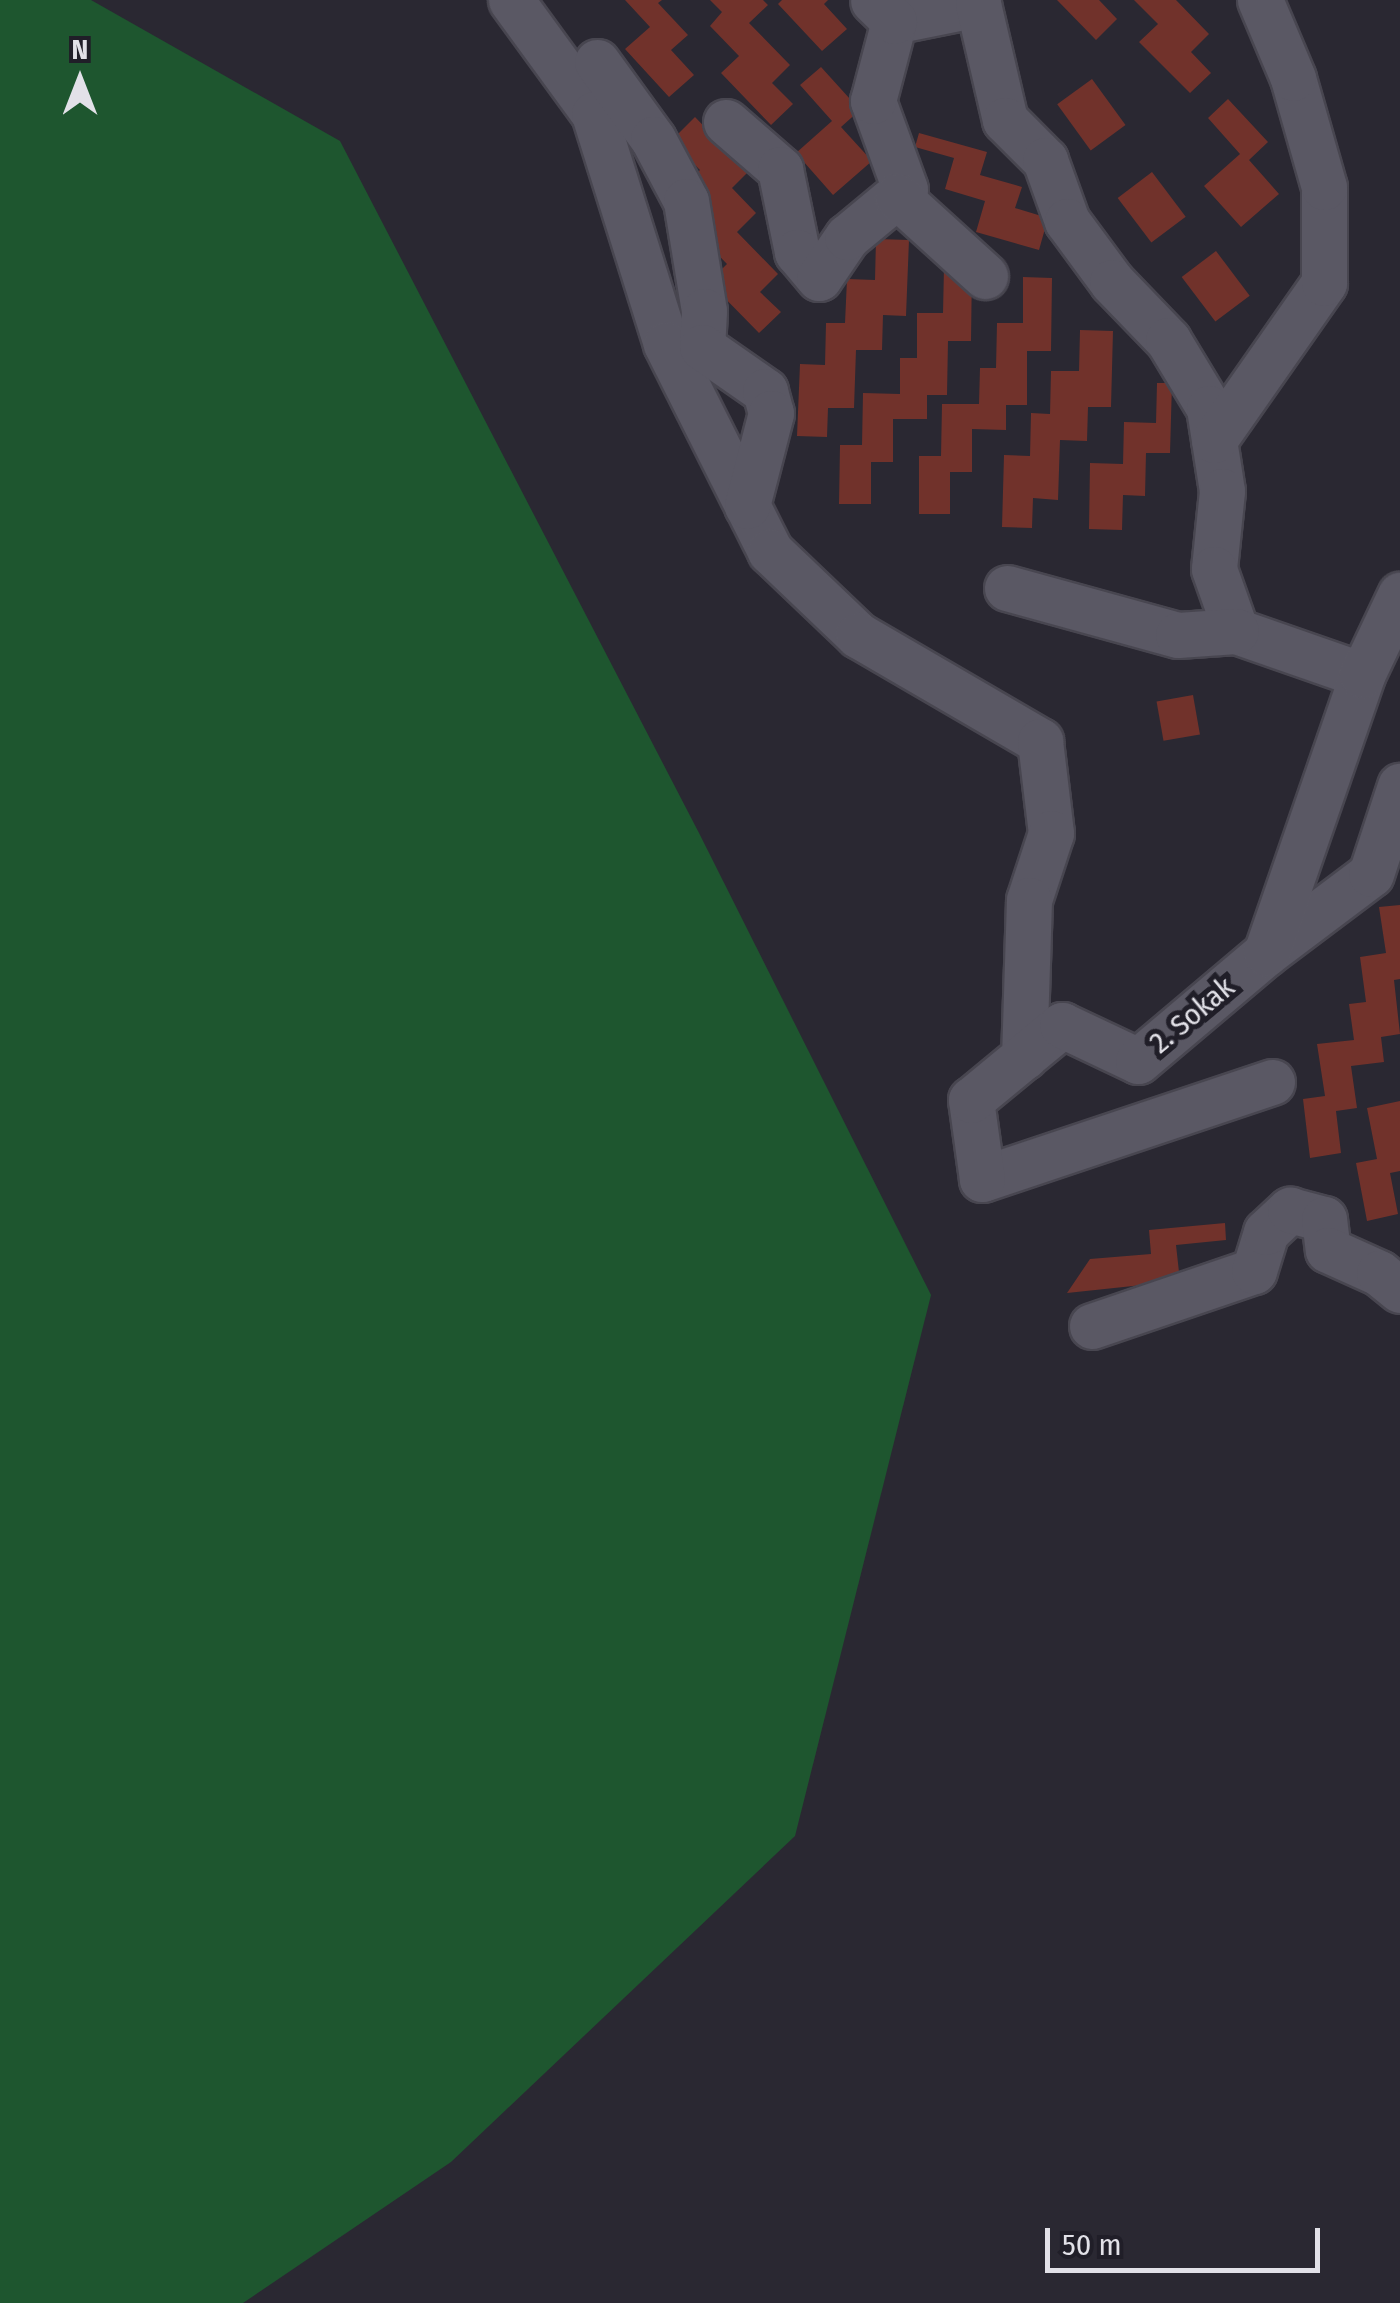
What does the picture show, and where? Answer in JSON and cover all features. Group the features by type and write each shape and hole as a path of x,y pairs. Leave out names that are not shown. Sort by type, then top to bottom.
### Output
{"street":[{"path":"512,0 594,114 666,344 770,551 858,635 1040,740 1051,833 1029,900 1024,1057"},
{"path":"1214,440 1324,283 1324,187 1293,78 1260,0"},
{"path":"726,122 780,169 797,252 818,278 846,236 904,190 873,102 883,11 978,4 1005,120 1045,160 1067,221 1112,282 1168,340 1209,408 1222,491 1214,569 1236,631"},
{"path":"596,62 653,139 686,201 704,311 702,347 764,391 771,413 747,506"},
{"path":"897,196 985,276"},
{"path":"1007,588 1178,635 1236,631 1362,675"},
{"path":"1266,953 1362,675 1400,595"},
{"path":"1266,953 1386,880 1400,786"},
{"name":"2. Sokak","path":"1266,953 1138,1061 1062,1025 971,1100 982,1179 1272,1082"},
{"path":"1092,1326 1254,1271 1266,1232 1290,1210 1324,1219 1328,1250 1393,1278"}],"green space":[{"path":"0,0 91,0 340,141 699,833 931,1295 795,1836 451,2162 243,2303 0,2303"}],"building":[{"path":"625,0 662,0 658,3 688,35 671,50 694,75 669,97 625,49 650,27"},
{"path":"710,0 763,0 768,5 749,23 790,65 772,83 793,104 771,125 721,73 739,56 710,26 722,12"},
{"path":"782,0 828,0 824,4 847,29 822,51 778,4"},
{"path":"1057,0 1099,0 1117,19 1096,40"},
{"path":"1134,0 1176,0 1209,34 1191,52 1211,73 1190,93 1139,42 1158,24"},
{"path":"821,67 860,110 841,127 872,161 833,195 796,153 832,121 800,85"},
{"path":"1092,79 1126,125 1091,150 1057,104"},
{"path":"1228,99 1268,142 1249,160 1279,194 1241,227 1204,186 1240,154 1208,118"},
{"path":"695,117 748,172 732,188 756,213 737,232 778,274 760,292 781,312 759,333 709,282 727,264 698,234 680,189 700,170 671,141"},
{"path":"919,133 987,152 980,175 1022,187 1015,208 1048,218 1039,250 976,232 985,201 945,189 954,158 915,147"},
{"path":"1152,172 1186,217 1151,243 1118,198"},
{"path":"876,239 909,240 906,316 883,315 882,350 856,350 854,408 828,408 827,437 797,436 800,364 825,365 826,323 845,323 847,279 875,280"},
{"path":"1216,251 1250,296 1215,322 1182,277"},
{"path":"944,267 972,267 971,341 948,341 947,395 927,395 927,419 893,419 893,462 871,462 871,504 839,504 840,445 862,445 863,393 900,394 900,358 917,358 917,313 943,313"},
{"path":"1023,277 1052,278 1051,351 1027,351 1027,405 1006,405 1006,430 972,429 972,472 950,472 950,514 919,514 919,456 941,456 942,404 979,404 980,368 996,368 997,323 1023,323"},
{"path":"1080,330 1113,331 1111,407 1088,407 1087,441 1060,440 1058,500 1033,498 1032,528 1002,527 1004,455 1030,456 1031,413 1050,414 1051,371 1079,371"},
{"path":"1157,383 1172,383 1170,453 1146,453 1145,496 1123,495 1122,530 1089,529 1090,463 1123,464 1124,422 1156,423"},
{"path":"1193,695 1200,734 1164,741 1157,701"},
{"path":"1400,905 1400,979 1394,980 1400,1034 1381,1037 1384,1062 1351,1066 1357,1108 1336,1111 1341,1153 1310,1158 1303,1099 1325,1096 1317,1044 1354,1040 1349,1004 1366,1002 1360,957 1386,953 1379,907"},
{"path":"1400,1101 1400,1171 1390,1173 1398,1214 1367,1221 1356,1163 1377,1159 1367,1108"},
{"path":"1225,1223 1226,1240 1176,1245 1180,1281 1067,1293 1090,1259 1151,1254 1149,1230"}]}
